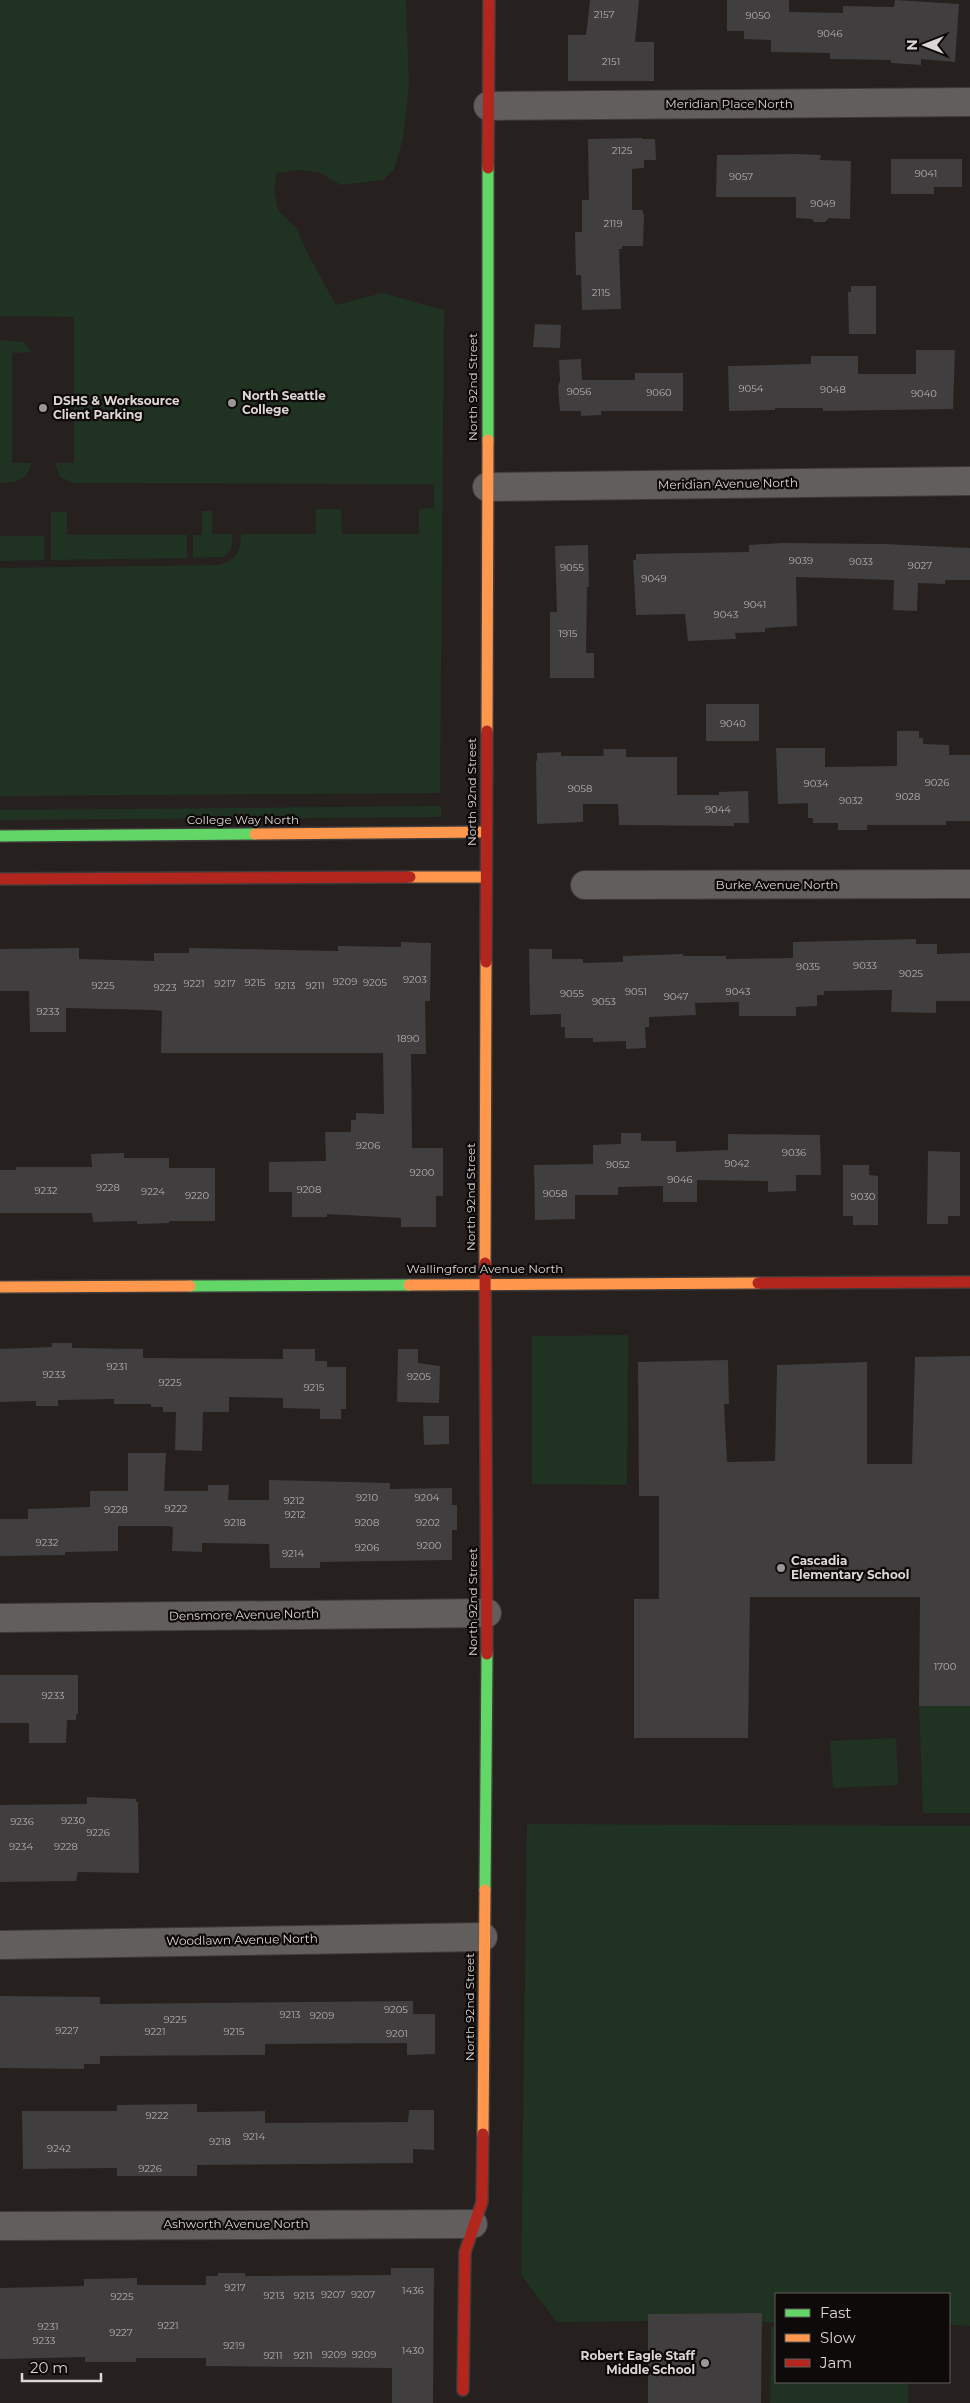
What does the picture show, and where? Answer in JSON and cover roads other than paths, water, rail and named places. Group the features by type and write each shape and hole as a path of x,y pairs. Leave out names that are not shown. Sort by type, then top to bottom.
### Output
{"street":[{"name":"North 92nd Street","path":"463,2390 465,2252 472,2224 482,2202 487,1613 485,1283 489,0"},
{"name":"Meridian Place North","path":"488,106 970,102"},
{"name":"Meridian Avenue North","path":"487,487 970,481"},
{"name":"College Way North","path":"0,836 486,832"},
{"path":"0,879 486,877"},
{"name":"Burke Avenue North","path":"585,885 970,884"},
{"name":"Wallingford Avenue North","path":"0,1287 970,1282"},
{"name":"Densmore Avenue North","path":"0,1618 487,1613"},
{"name":"Woodlawn Avenue North","path":"0,1945 484,1937"},
{"name":"Ashworth Avenue North","path":"0,2226 472,2224"}],"place":[{"name":"North Seattle College","path":"232,403"},
{"name":"DSHS & Worksource Client Parking","path":"43,408"},
{"name":"Cascadia Elementary School","path":"781,1568"},
{"name":"Robert Eagle Staff Middle School","path":"705,2363"}]}
